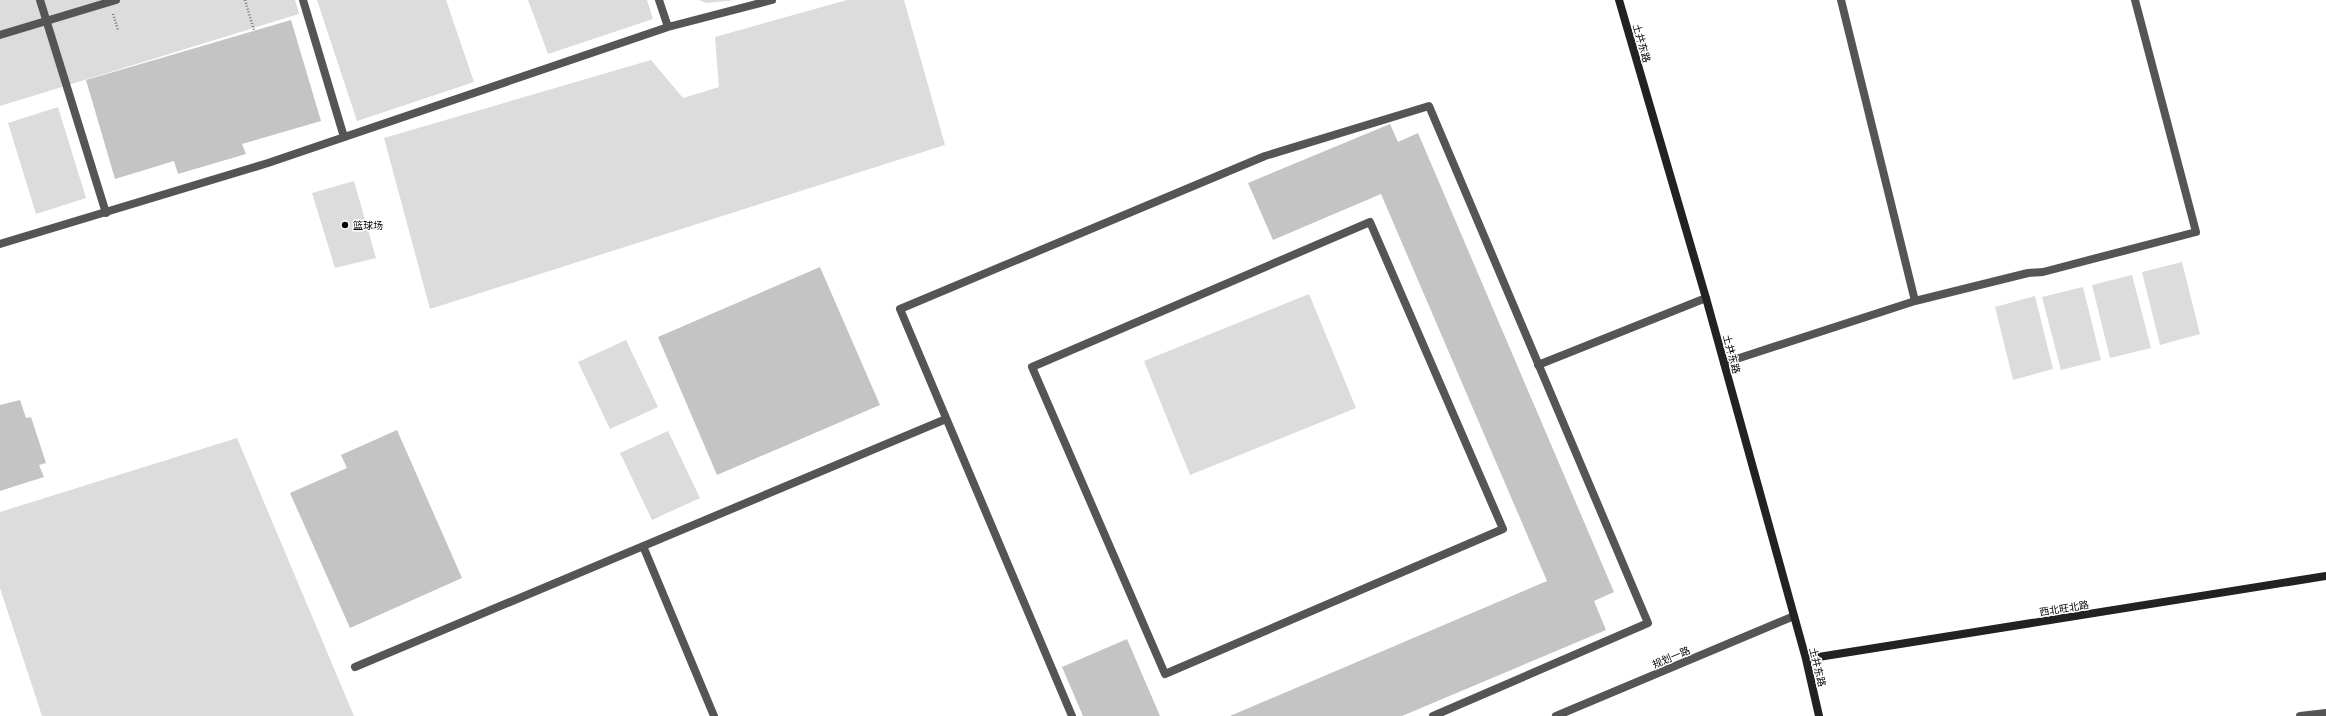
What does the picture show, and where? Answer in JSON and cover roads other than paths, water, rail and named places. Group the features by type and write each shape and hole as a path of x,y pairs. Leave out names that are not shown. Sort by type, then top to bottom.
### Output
{"street":[{"path":"40,0 106,213"},
{"path":"0,35 116,0"},
{"path":"303,0 344,138"},
{"path":"659,0 668,27"},
{"path":"0,244 106,213 344,138 668,27 772,0"},
{"name":"土井东路","path":"1619,0 1706,298 1806,660 1819,716"},
{"path":"1841,0 1915,301"},
{"path":"1724,363 1915,301 2028,273 2043,272 2196,232 2135,0"},
{"path":"1072,716 900,309 1265,156 1429,106 1648,623 1433,716"},
{"path":"1370,222 1503,529 1165,674 1032,367 1370,222"},
{"path":"1538,365 1706,298"},
{"path":"355,667 946,418"},
{"path":"643,546 714,716"},
{"name":"西北旺北路","path":"1806,660 2326,576"},
{"name":"规划一路","path":"1556,716 1794,616"},
{"path":"2300,716 2326,712"}],"place":[{"name":"篮球场","path":"345,225"}]}
